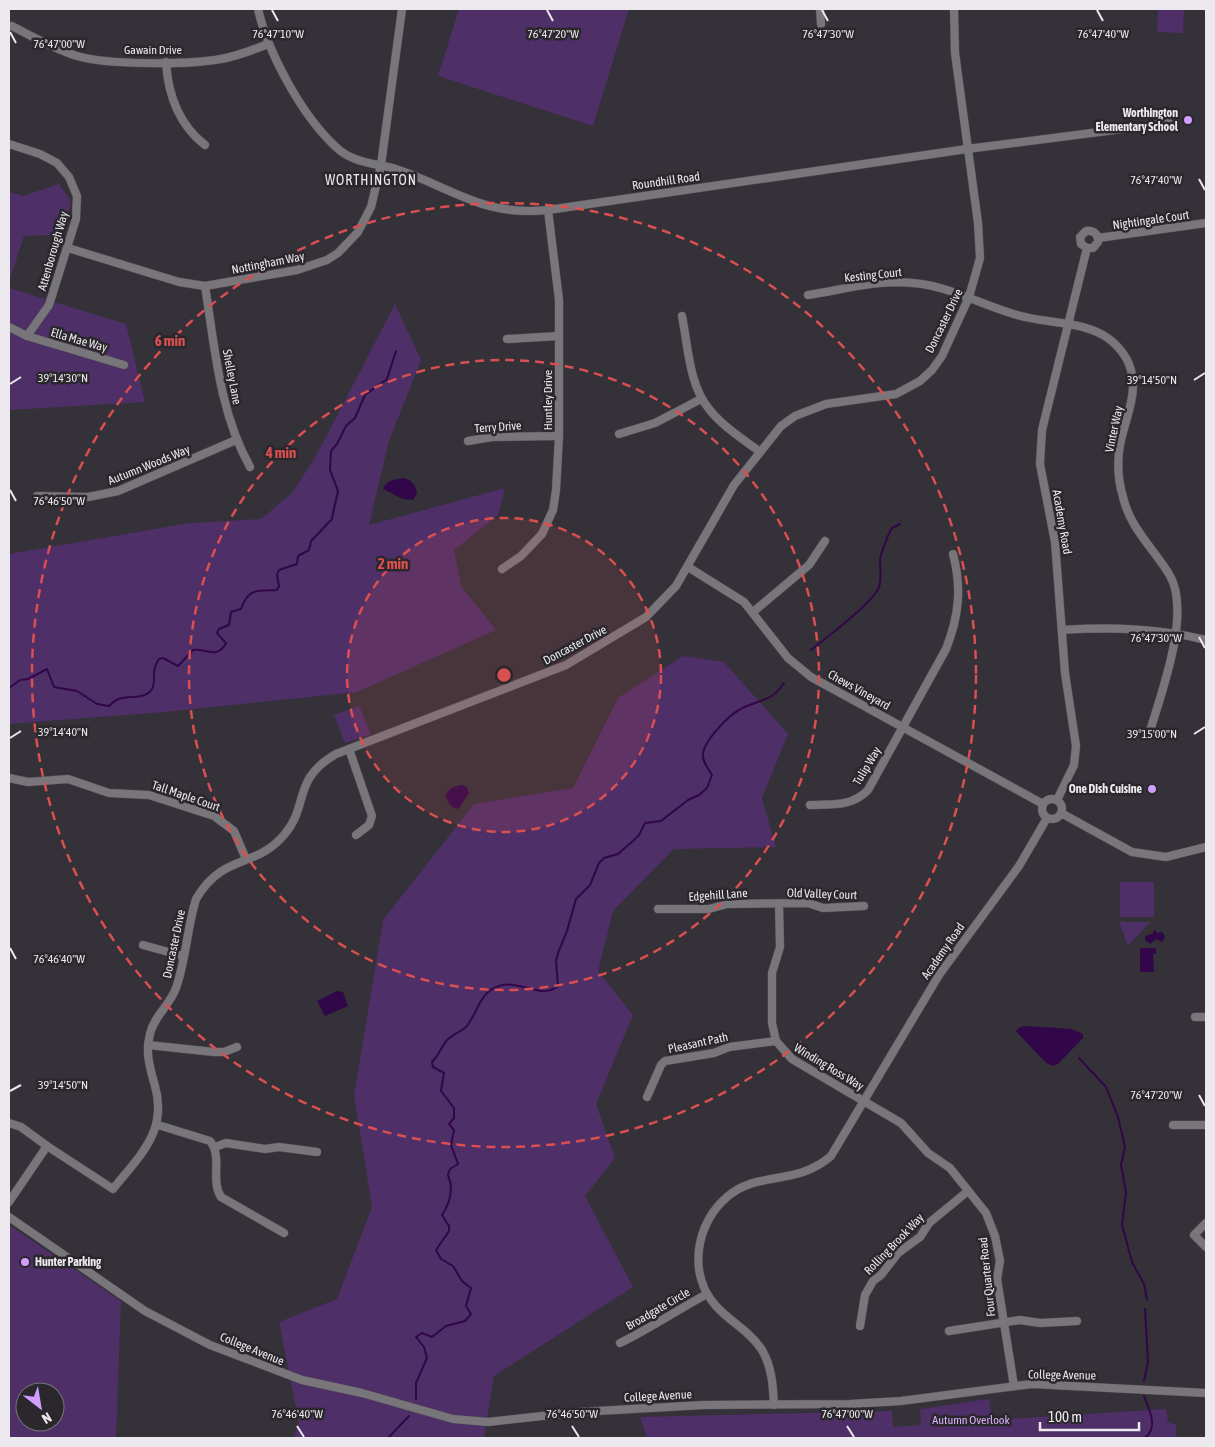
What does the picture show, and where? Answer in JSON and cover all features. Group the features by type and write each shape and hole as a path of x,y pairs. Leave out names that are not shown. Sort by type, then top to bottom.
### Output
{"street":[{"name":"Roundhill Road","path":"258,9 268,44 288,82 320,128 336,147 354,159 381,165 491,208 519,212 548,210 967,149 1169,123"},
{"name":"Nottingham Way","path":"68,248 179,282 206,286 297,270 327,260 338,253 350,242 366,220 381,165 390,86 402,9"},
{"path":"820,9 821,24"},
{"name":"Doncaster Drive","path":"47,1146 113,1190 145,1149 158,1125 158,1098 150,1069 148,1045 153,1026 176,988 193,909 203,886 222,869 262,854 283,837 292,825 302,791 310,776 327,759 552,671 582,657 646,617 668,597 688,567 724,501 781,426 810,409 826,404 896,394 920,381 942,356 977,276 980,242 955,53 954,9"},
{"name":"Gawain Drive","path":"12,26 45,44 79,56 114,61 219,60 244,54 268,44"},
{"path":"166,62 168,86 176,109 190,130 205,145"},
{"name":"Attenborough Way","path":"9,144 48,157 70,177 77,196 77,208 68,248 49,304 27,336"},
{"name":"Huntley Drive","path":"502,569 532,546 548,522 556,490 559,436 559,336 557,275 548,210"},
{"name":"Nightingale Court","path":"1098,238 1206,223"},
{"name":"Academy Road","path":"1057,800 1070,775 1076,757 1062,630 1056,549 1042,480 1040,447 1042,430 1087,248 1080,240 1084,232 1093,231 1098,238"},
{"path":"1087,248 1095,246 1098,238"},
{"name":"Kesting Court","path":"808,295 898,282 931,285 969,298"},
{"name":"Shelley Lane","path":"206,286 218,373 229,423 250,467"},
{"name":"Vinter Way","path":"969,298 1017,315 1068,325 1103,335 1118,347 1128,362 1133,393 1120,445 1120,486 1133,524 1174,584 1179,606 1175,632 1150,731"},
{"path":"682,316 694,379 701,399 718,419 760,452"},
{"name":"Ella Mae Way","path":"9,327 27,336 124,365"},
{"path":"507,339 559,336"},
{"path":"620,434 655,423 701,399"},
{"name":"Terry Drive","path":"468,441 499,437 559,436"},
{"name":"Autumn Woods Way","path":"37,496 88,497 118,491 236,440"},
{"path":"753,612 809,566 825,541"},
{"name":"Tulip Way","path":"810,804 847,803 862,796 868,790 946,649 952,633 957,618 959,590 953,554"},
{"name":"Chews Vineyard","path":"688,567 734,594 753,612 777,645 799,668 820,682 1043,804"},
{"path":"1062,630 1127,627 1175,632 1206,640"},
{"path":"349,749 372,816 370,825 356,835"},
{"name":"Tall Maple Court","path":"9,778 28,782 68,779 109,794 149,795 214,816 234,831 246,859"},
{"path":"1048,799 1057,800 1062,807 1061,813 1053,819 1047,818 1042,813 1043,804 1048,799"},
{"path":"1061,813 1119,846 1140,854 1166,857 1206,847"},
{"name":"Academy Road","path":"707,1294 701,1278 698,1248 706,1223 720,1203 747,1185 802,1174 822,1164 838,1147 939,975 1019,866 1047,818"},
{"name":"Old Valley Court","path":"779,904 808,903 823,908 864,906"},
{"name":"Edgehill Lane","path":"658,909 709,909 727,904 779,904"},
{"path":"776,1041 772,1023 772,973 780,947 779,904"},
{"path":"143,946 183,956"},
{"path":"1196,1017 1206,1017"},
{"name":"Winding Ross Way","path":"776,1041 792,1059 865,1102"},
{"name":"Pleasant Path","path":"647,1097 661,1064 665,1061 714,1053 729,1047 776,1041"},
{"path":"148,1045 214,1052 224,1052 237,1047"},
{"name":"Four Quarter Road","path":"865,1102 901,1123 928,1153 950,1168 986,1214 996,1236 1000,1261 997,1279 1014,1386"},
{"path":"9,1124 21,1127 47,1146 9,1202"},
{"path":"158,1125 206,1139 215,1147 217,1189 221,1197 284,1233"},
{"path":"1173,1125 1206,1125"},
{"path":"215,1147 226,1143 317,1152"},
{"name":"Rolling Brook Way","path":"860,1326 865,1295 873,1281 881,1276 898,1254 920,1236 929,1223 968,1191"},
{"name":"College Avenue","path":"9,1217 146,1311 210,1345 302,1380 362,1393 453,1419 488,1422 579,1412 704,1405 901,1401 1014,1386 1055,1384 1206,1393"},
{"path":"1206,1223 1194,1235 1206,1247"},
{"path":"707,1294 721,1312 751,1336 763,1351 771,1372 774,1405"},
{"name":"Broadgate Circle","path":"620,1343 653,1327 668,1314 707,1294"},
{"path":"949,1331 1020,1320 1040,1323 1077,1321"}],"green space":[{"path":"459,9 629,9 593,126 438,76"},
{"path":"1158,9 1184,9 1183,33 1157,32"},
{"path":"59,184 71,202 64,228 52,235 24,236 9,281 9,192 23,196"},
{"path":"9,288 126,324 145,402 9,410"},
{"path":"395,304 421,360 389,441 369,525 505,488 498,515 454,550 461,586 496,630 357,692 164,712 9,724 9,554 190,523 261,519 292,493 316,456"},
{"path":"683,656 724,662 788,734 762,798 776,847 674,849 613,911 598,971 633,1015 596,1104 615,1158 585,1196 633,1287 494,1376 484,1438 293,1438 299,1423 279,1322 337,1299 372,1207 354,1095 383,920 474,804 573,788 618,698"},
{"path":"359,706 371,734 345,743 334,715"},
{"path":"1120,882 1154,882 1154,917 1120,917"},
{"path":"1119,922 1150,922 1128,946"},
{"path":"9,1225 121,1301 116,1438 9,1438"},
{"name":"Autumn Overlook","path":"989,1399 992,1420 1166,1409 1168,1422 1176,1425 1176,1438 647,1438 640,1417 892,1411 893,1427 921,1425 920,1409"}],"shaded area":[{"path":"404,478 413,483 416,488 417,494 413,500 403,499 383,489 389,482"},
{"path":"461,785 466,786 469,793 459,808 456,809 450,805 445,795 451,788"},
{"path":"1155,929 1157,933 1162,932 1165,937 1162,942 1156,939 1150,944 1145,940 1145,936 1152,934"},
{"path":"1140,948 1156,948 1156,954 1153,954 1154,972 1140,972"},
{"path":"337,991 343,992 348,1006 325,1016 317,1001"},
{"path":"1020,1027 1071,1029 1083,1034 1083,1038 1058,1064 1053,1066 1046,1063 1016,1031"}],"waterway":[{"path":"9,688 20,680 28,679 47,669 54,687 77,691 97,704 109,706 118,699 141,696 149,692 152,689 155,668 159,659 163,658 178,666 193,650 215,652 223,648 226,643 217,633 219,629 229,625 231,612 241,609 247,597 255,592 277,590 279,586 277,575 279,570 297,564 298,556 309,550 311,541 332,519 338,491 330,470 331,451 337,444 346,426 355,418 365,395 387,379 396,351"},
{"path":"811,650 849,620 875,594 880,584 880,560 883,548 892,528 900,524"},
{"path":"416,1399 416,1383 427,1358 424,1347 416,1337 422,1333 432,1337 446,1326 465,1321 471,1314 466,1306 471,1288 462,1281 453,1266 441,1259 436,1250 449,1231 449,1226 442,1215 450,1196 451,1185 448,1175 450,1169 458,1164 451,1145 454,1130 449,1124 454,1118 454,1108 441,1091 444,1073 433,1067 432,1062 447,1040 466,1027 483,998 492,989 499,986 514,985 545,991 552,990 558,986 556,961 558,953 567,931 576,899 590,885 599,863 604,858 618,854 633,841 639,835 645,823 661,821 707,788 712,775 704,762 703,754 712,736 734,713 769,697 784,683"},
{"path":"1079,1058 1106,1087 1118,1117 1125,1147 1121,1165 1126,1192 1122,1225 1132,1262 1144,1284 1147,1300"},
{"path":"1144,1381 1148,1362 1145,1309"},
{"path":"1144,1396 1152,1418 1151,1429 1145,1438"},
{"path":"388,1438 409,1416"}],"place":[{"name":"Worthington Elementary School","path":"1188,120"},
{"name":"One Dish Cuisine","path":"1152,789"},
{"name":"Hunter Parking","path":"25,1262"}],"district":[{"name":"WORTHINGTON","path":"371,180"}]}
